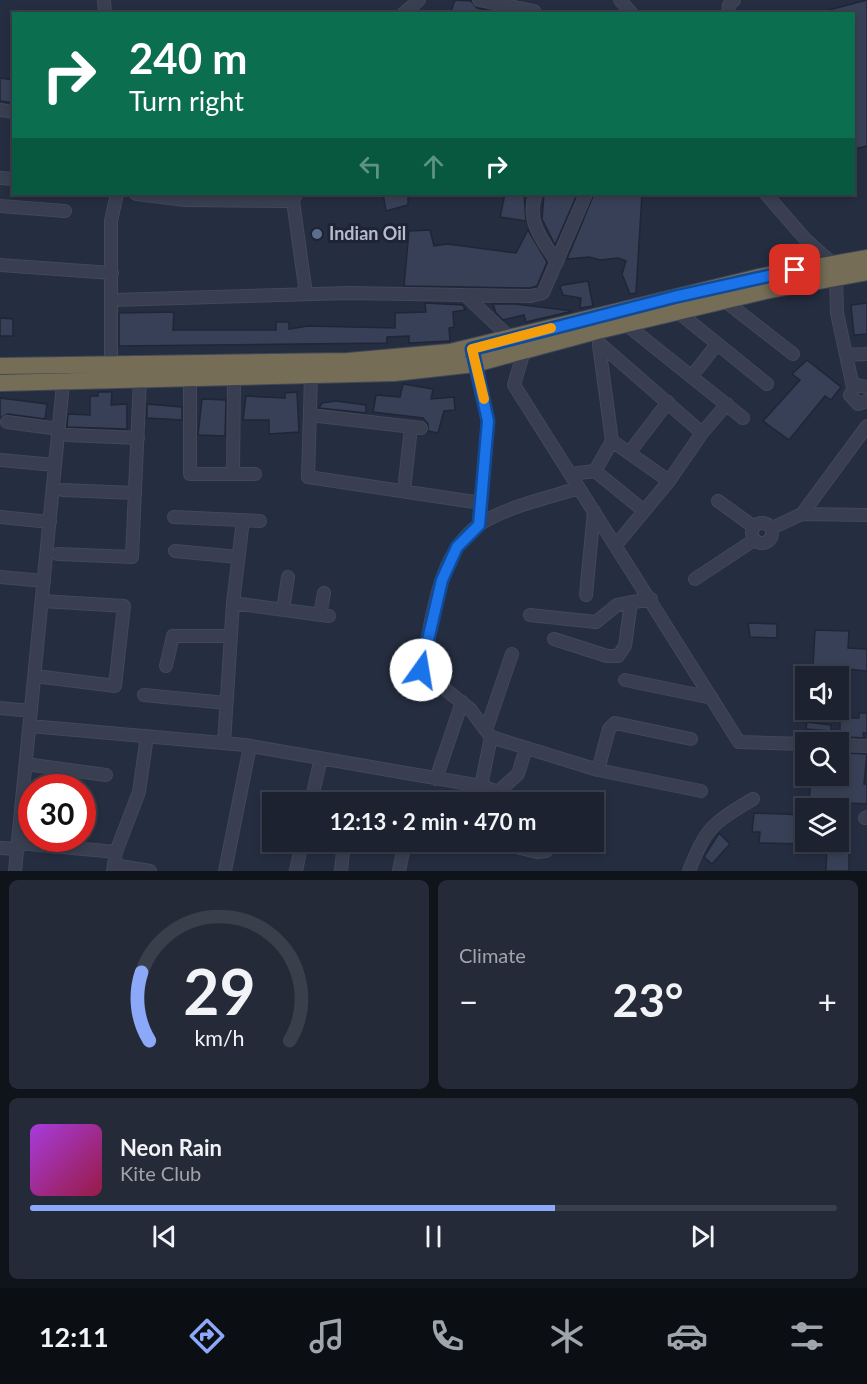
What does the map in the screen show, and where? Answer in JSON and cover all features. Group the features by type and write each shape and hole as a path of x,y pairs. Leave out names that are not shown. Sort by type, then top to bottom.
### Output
{"highway":[{"path":"0,383 111,363 348,361 473,356 524,351 598,338 676,305 725,301 834,270 867,258"},
{"path":"0,366 140,379 394,374 473,356 512,338 834,270 867,272"}],"street":[{"path":"405,12 419,0"},
{"path":"479,0 534,11"},
{"path":"620,0 630,12"},
{"path":"111,363 113,300 111,222 117,195"},
{"path":"144,195 186,200 294,197 306,294"},
{"path":"536,195 531,213 540,238 557,262"},
{"path":"113,300 306,294 538,296 546,289 586,195"},
{"path":"767,195 834,270 837,313 853,387 850,398 864,403 867,420"},
{"path":"0,206 65,211"},
{"path":"0,265 112,273"},
{"path":"465,295 524,351 514,385 739,742 795,744"},
{"path":"725,301 793,354"},
{"path":"676,305 717,344 767,384"},
{"path":"627,325 743,418"},
{"path":"598,338 702,433"},
{"path":"595,471 612,441 598,338"},
{"path":"692,376 717,344"},
{"path":"846,355 867,354"},
{"path":"473,356 488,421 479,525"},
{"path":"25,774 55,465 63,432 64,373"},
{"path":"311,376 308,477 482,503"},
{"path":"190,378 190,474 255,474"},
{"path":"233,473 234,378"},
{"path":"58,554 132,557 140,379"},
{"path":"853,387 858,384 867,387"},
{"path":"628,453 668,402"},
{"path":"616,545 669,481 702,433 727,404"},
{"path":"310,415 416,427 404,490"},
{"path":"7,422 63,432 138,438"},
{"path":"802,514 867,426"},
{"path":"612,441 669,481"},
{"path":"0,460 55,465"},
{"path":"570,474 595,471 644,511"},
{"path":"579,488 514,508 479,525 457,547 442,580 421,670 462,702 488,733 526,748 598,770 701,791"},
{"path":"63,490 135,493"},
{"path":"718,501 754,526"},
{"path":"586,595 594,511"},
{"path":"772,528 802,514 867,515"},
{"path":"0,516 50,522"},
{"path":"174,517 260,521"},
{"path":"224,743 230,636 243,520"},
{"path":"754,526 763,522 772,528"},
{"path":"754,526 752,533 754,540 759,543 769,541 772,528"},
{"path":"696,579 754,540"},
{"path":"175,551 238,557"},
{"path":"0,577 44,581"},
{"path":"283,610 288,577"},
{"path":"233,603 324,616 324,593"},
{"path":"530,615 596,622 611,607 651,599"},
{"path":"34,676 115,686 124,606 42,602"},
{"path":"554,639 607,656 618,656 625,646 631,602"},
{"path":"166,666 172,636 230,636"},
{"path":"473,792 512,654"},
{"path":"626,680 711,698"},
{"path":"144,694 226,703"},
{"path":"436,779 462,702"},
{"path":"0,708 31,711"},
{"path":"598,770 609,729 615,723 691,739"},
{"path":"30,726 250,746 476,786 498,792 518,774 526,748"},
{"path":"147,736 139,792 116,852 114,868 150,871"},
{"path":"849,745 867,746"},
{"path":"225,871 250,746"},
{"path":"313,792 321,758"},
{"path":"26,765 106,775"},
{"path":"689,871 703,837 710,827 753,799"},
{"path":"0,848 18,846 15,871"},
{"path":"96,851 116,852"},
{"path":"296,871 300,852"},
{"path":"341,871 343,852"},
{"path":"399,871 403,852"}],"building":[{"path":"455,0 471,1 477,8 495,12 453,12 451,11"},
{"path":"867,0 867,146 855,149 855,12 825,11"},
{"path":"0,78 12,80 12,103 0,101"},
{"path":"383,195 408,195 408,205 386,211"},
{"path":"505,195 524,195 526,221 500,217"},
{"path":"544,195 576,197 555,245 542,219"},
{"path":"594,195 642,195 636,293 630,294 622,274 626,261 618,258 600,260 589,257 567,259"},
{"path":"430,230 434,246 447,244 516,253 528,230 547,262 537,286 530,288 404,286 409,231"},
{"path":"588,281 593,306 580,308 581,298 563,295 560,287 563,285"},
{"path":"425,303 463,305 465,310 453,312 454,327 449,328 450,341 409,343 409,336 387,337 387,343 119,346 119,313 174,312 173,330 276,330 276,322 289,322 289,329 308,326 395,328 395,313 426,312"},
{"path":"867,303 867,334 854,335 851,305"},
{"path":"493,304 515,304 573,311 526,322 524,315 503,320 496,313"},
{"path":"0,318 13,319 13,336 0,336"},
{"path":"807,360 841,387 831,400 825,396 789,440 763,421 800,380 792,374"},
{"path":"403,384 433,389 431,399 454,397 455,410 444,411 438,433 428,431 428,424 423,418 373,412 376,395 400,397"},
{"path":"98,392 112,392 111,405 127,404 127,429 67,427 68,414 90,415 90,396 98,396"},
{"path":"297,392 299,432 269,434 269,420 243,420 246,396 285,398 285,393"},
{"path":"0,398 47,404 45,419 8,414 0,418"},
{"path":"202,399 226,400 225,436 198,435"},
{"path":"336,401 366,405 366,413 319,408 322,403"},
{"path":"147,404 182,407 182,420 147,418"},
{"path":"748,623 777,624 777,638 750,637"},
{"path":"815,630 849,631 848,648 867,649 867,671 849,669 849,666 813,666"},
{"path":"859,713 867,713 867,733 863,733 864,738 849,737 849,732 840,732 840,720 859,718"},
{"path":"807,722 831,725 831,731 806,729"},
{"path":"849,753 867,754 864,784 867,784 867,804 849,803 849,798 809,798 810,786 849,786"},
{"path":"754,813 795,815 795,844 759,843 760,832 752,832"},
{"path":"719,833 730,844 712,864 704,857"},
{"path":"827,852 849,852 849,871 826,871"}],"slow traffic":[{"path":"484,399 472,349 551,328"}],"place":[{"name":"Indian Oil","path":"317,234"}],"route":[{"path":"421,670 442,580 457,547 479,525 488,421 472,349 674,297 795,270"}]}
